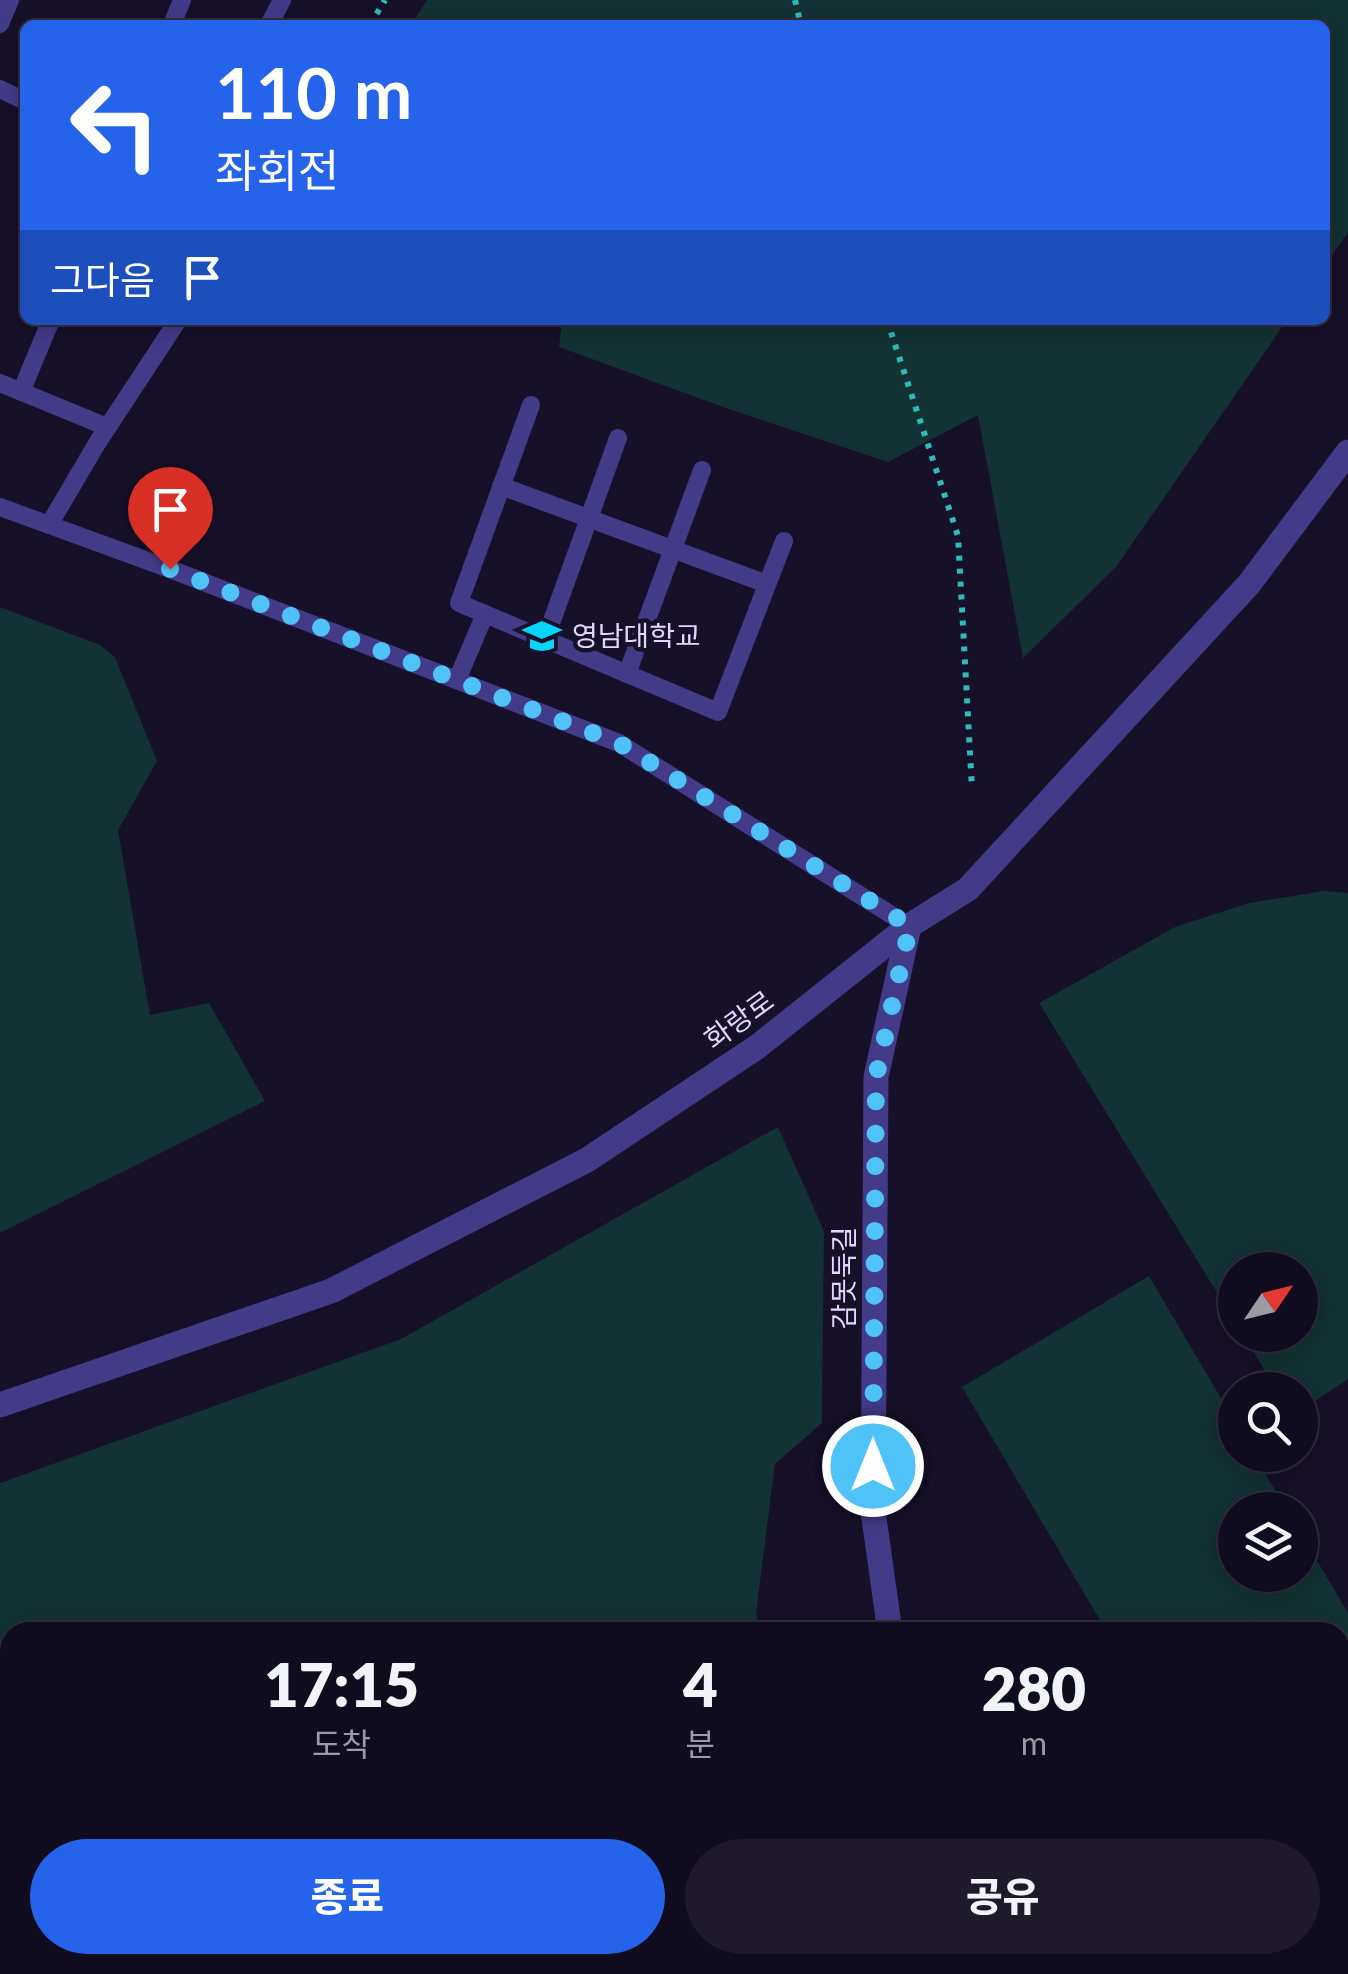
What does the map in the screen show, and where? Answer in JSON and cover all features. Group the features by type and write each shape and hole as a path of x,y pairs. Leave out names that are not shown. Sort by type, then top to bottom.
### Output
{"street":[{"name":"화랑로","path":"0,1405 332,1291 587,1160 758,1047 910,926 968,889 1236,599 1348,452"},
{"name":"감못둑길","path":"889,1622 873,1511 876,1077 910,926"}],"lane":[{"path":"0,24 10,0"},
{"path":"21,392 49,325"},
{"path":"50,525 107,427 175,325"},
{"path":"0,384 107,427"},
{"path":"531,405 459,602 718,712 784,540"},
{"path":"546,640 618,438"},
{"path":"628,674 702,470"},
{"path":"501,486 767,584"},
{"path":"0,506 619,743 910,926"},
{"path":"457,680 486,614"}],"path":[{"path":"889,325 958,536 972,788"}],"green space":[{"path":"427,0 1348,0 1348,232 1330,259 1330,20 414,20"},
{"path":"561,325 1284,325 1116,567 1023,658 978,415 888,462 559,347"},
{"path":"0,607 100,645 115,657 157,761 118,830 150,1015 209,1003 265,1101 0,1233"},
{"path":"1324,891 1348,893 1348,1379 1318,1399 1318,1372 1266,1372 1254,1352 1318,1352 1318,1252 1218,1252 1218,1294 1039,1003 1175,927 1249,903"},
{"path":"778,1127 824,1231 822,1423 775,1464 757,1622 0,1622 0,1483 401,1339"},
{"path":"1149,1276 1218,1393 1218,1472 1264,1472 1276,1492 1218,1492 1218,1592 1318,1592 1318,1562 1348,1613 1348,1622 1101,1622 962,1387"}],"place":[{"name":"영남대학교","path":"542,636"}],"route":[{"path":"170,569 619,743 910,926 876,1077 873,1466"}]}
